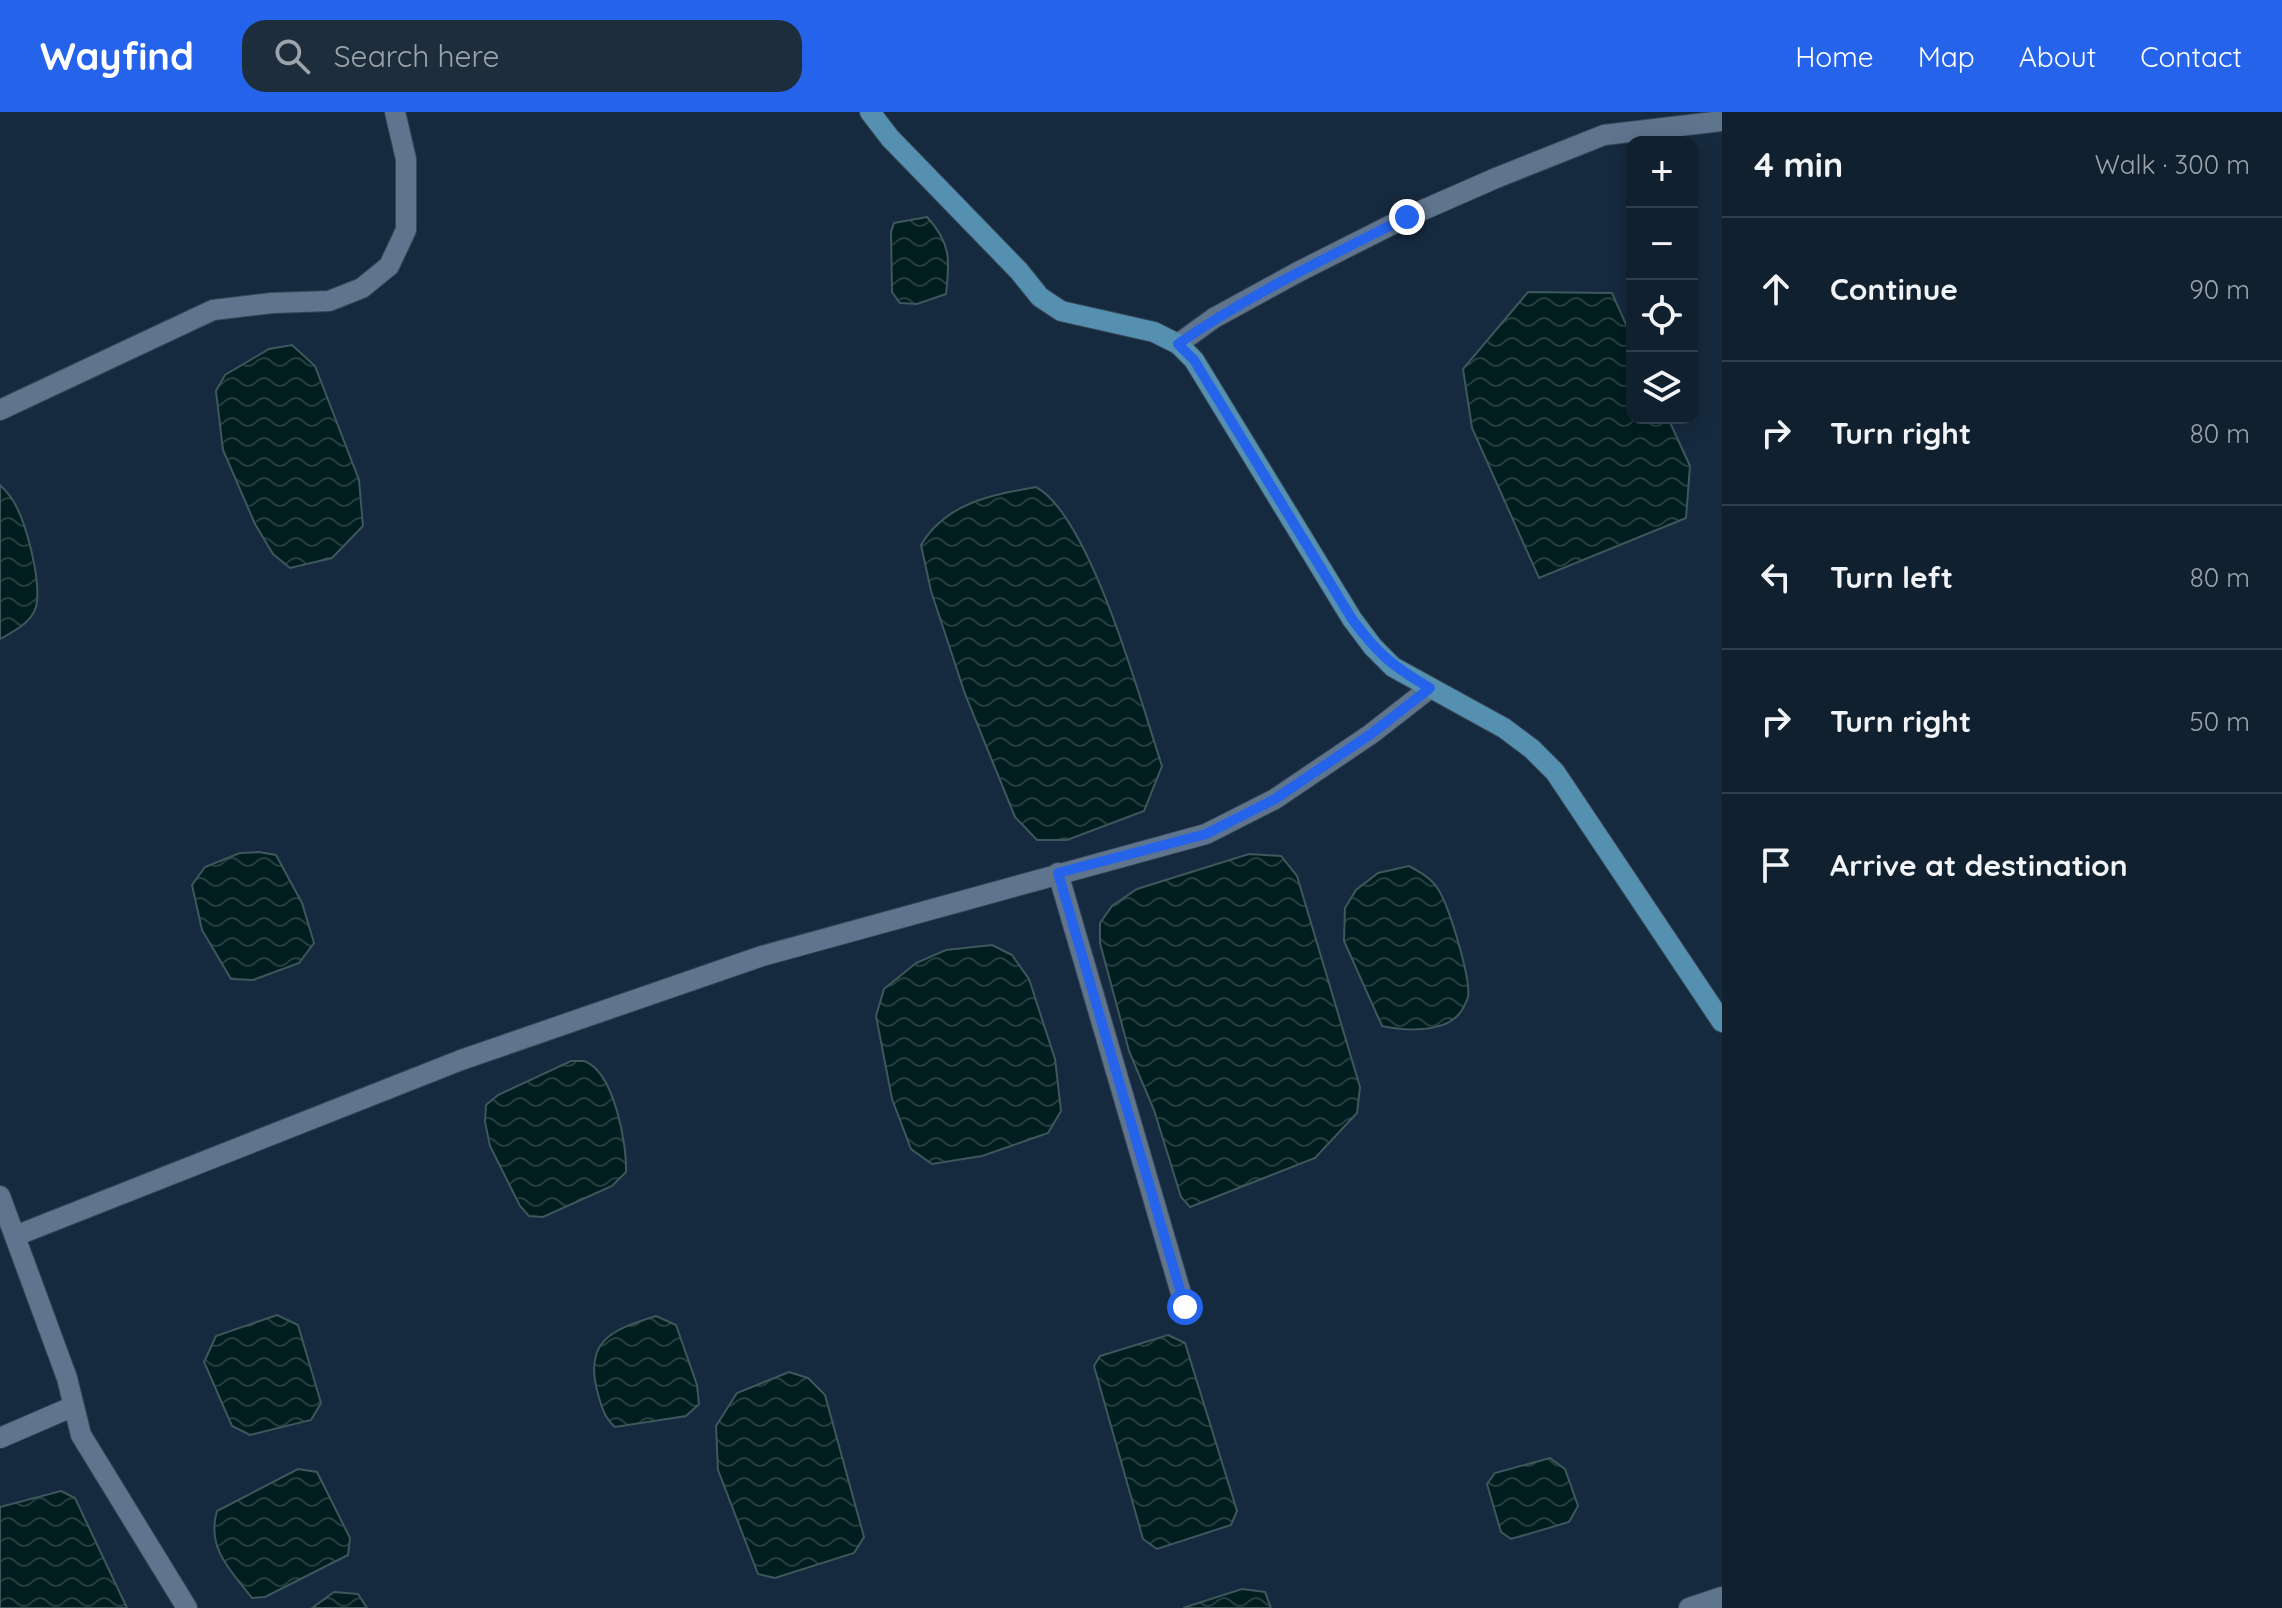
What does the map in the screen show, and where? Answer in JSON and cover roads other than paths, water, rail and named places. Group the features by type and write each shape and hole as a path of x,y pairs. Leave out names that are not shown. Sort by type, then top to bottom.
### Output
{"main road":[{"path":"870,112 890,138 1019,271 1040,297 1061,311 1154,332 1178,344 1194,360 1373,647 1393,667 1504,728 1555,772 1722,1022"}],"street":[{"path":"0,410 213,310 272,303 329,301 362,288 389,266 406,230 406,159 395,112"},
{"path":"1178,344 1214,318 1298,272 1407,217 1496,178 1604,135 1722,121"},
{"path":"15,1236 491,1050 762,956 1206,834 1275,799 1371,734 1430,688"},
{"path":"1058,873 1185,1307"},
{"path":"0,1196 67,1378 81,1435 187,1608"},
{"path":"0,1438 74,1406"},
{"path":"1689,1608 1722,1597"}],"water":[{"path":"927,217 941,235 947,252 946,294 917,304 900,303 892,292 891,232 894,223"},
{"path":"1528,292 1612,293 1626,324 1626,424 1671,424 1690,466 1686,518 1539,578 1472,428 1463,369"},
{"path":"292,345 315,366 359,480 363,526 332,558 290,568 273,554 255,524 223,450 216,391 225,375 269,349"},
{"path":"0,485 12,499 22,521 35,567 37,596 30,618 0,639"},
{"path":"1036,487 1056,505 1076,534 1094,572 1112,614 1162,766 1144,811 1067,840 1037,840 1015,817 965,694 931,591 921,545 943,519 957,510 986,498"},
{"path":"240,853 276,855 302,903 314,943 299,963 253,980 231,979 202,930 192,885 205,867"},
{"path":"1249,854 1281,856 1297,876 1360,1087 1357,1113 1315,1158 1190,1207 1181,1197 1154,1110 1129,1051 1100,943 1100,923 1112,906 1137,889"},
{"path":"1409,866 1432,882 1443,898 1458,942 1468,988 1467,999 1459,1014 1443,1025 1423,1029 1382,1026 1344,941 1345,908 1356,890 1378,873"},
{"path":"992,945 1012,955 1029,979 1055,1059 1061,1111 1048,1133 982,1156 932,1164 911,1149 892,1099 876,1016 884,989 916,963 946,950"},
{"path":"571,1061 584,1061 594,1067 611,1093 621,1127 626,1172 612,1186 543,1217 529,1216 520,1206 490,1146 485,1122 486,1105 498,1095"},
{"path":"277,1315 298,1325 321,1403 311,1420 250,1435 232,1426 204,1362 216,1336"},
{"path":"656,1316 676,1325 697,1385 699,1404 686,1416 615,1427 602,1408 594,1376 598,1350 604,1340 614,1333"},
{"path":"1168,1335 1185,1343 1237,1511 1231,1525 1157,1549 1143,1539 1094,1366 1100,1356"},
{"path":"789,1372 808,1378 825,1395 864,1537 854,1553 775,1578 758,1574 718,1470 716,1426 737,1393"},
{"path":"1550,1458 1565,1469 1578,1506 1569,1522 1511,1539 1501,1532 1487,1484 1495,1473"},
{"path":"298,1469 317,1472 350,1538 348,1555 265,1597 252,1598 222,1558 215,1536 217,1511"},
{"path":"61,1491 75,1498 127,1608 0,1608 0,1507"},
{"path":"1242,1589 1265,1592 1271,1608 1183,1608"},
{"path":"334,1592 358,1594 367,1608 312,1608"}]}
